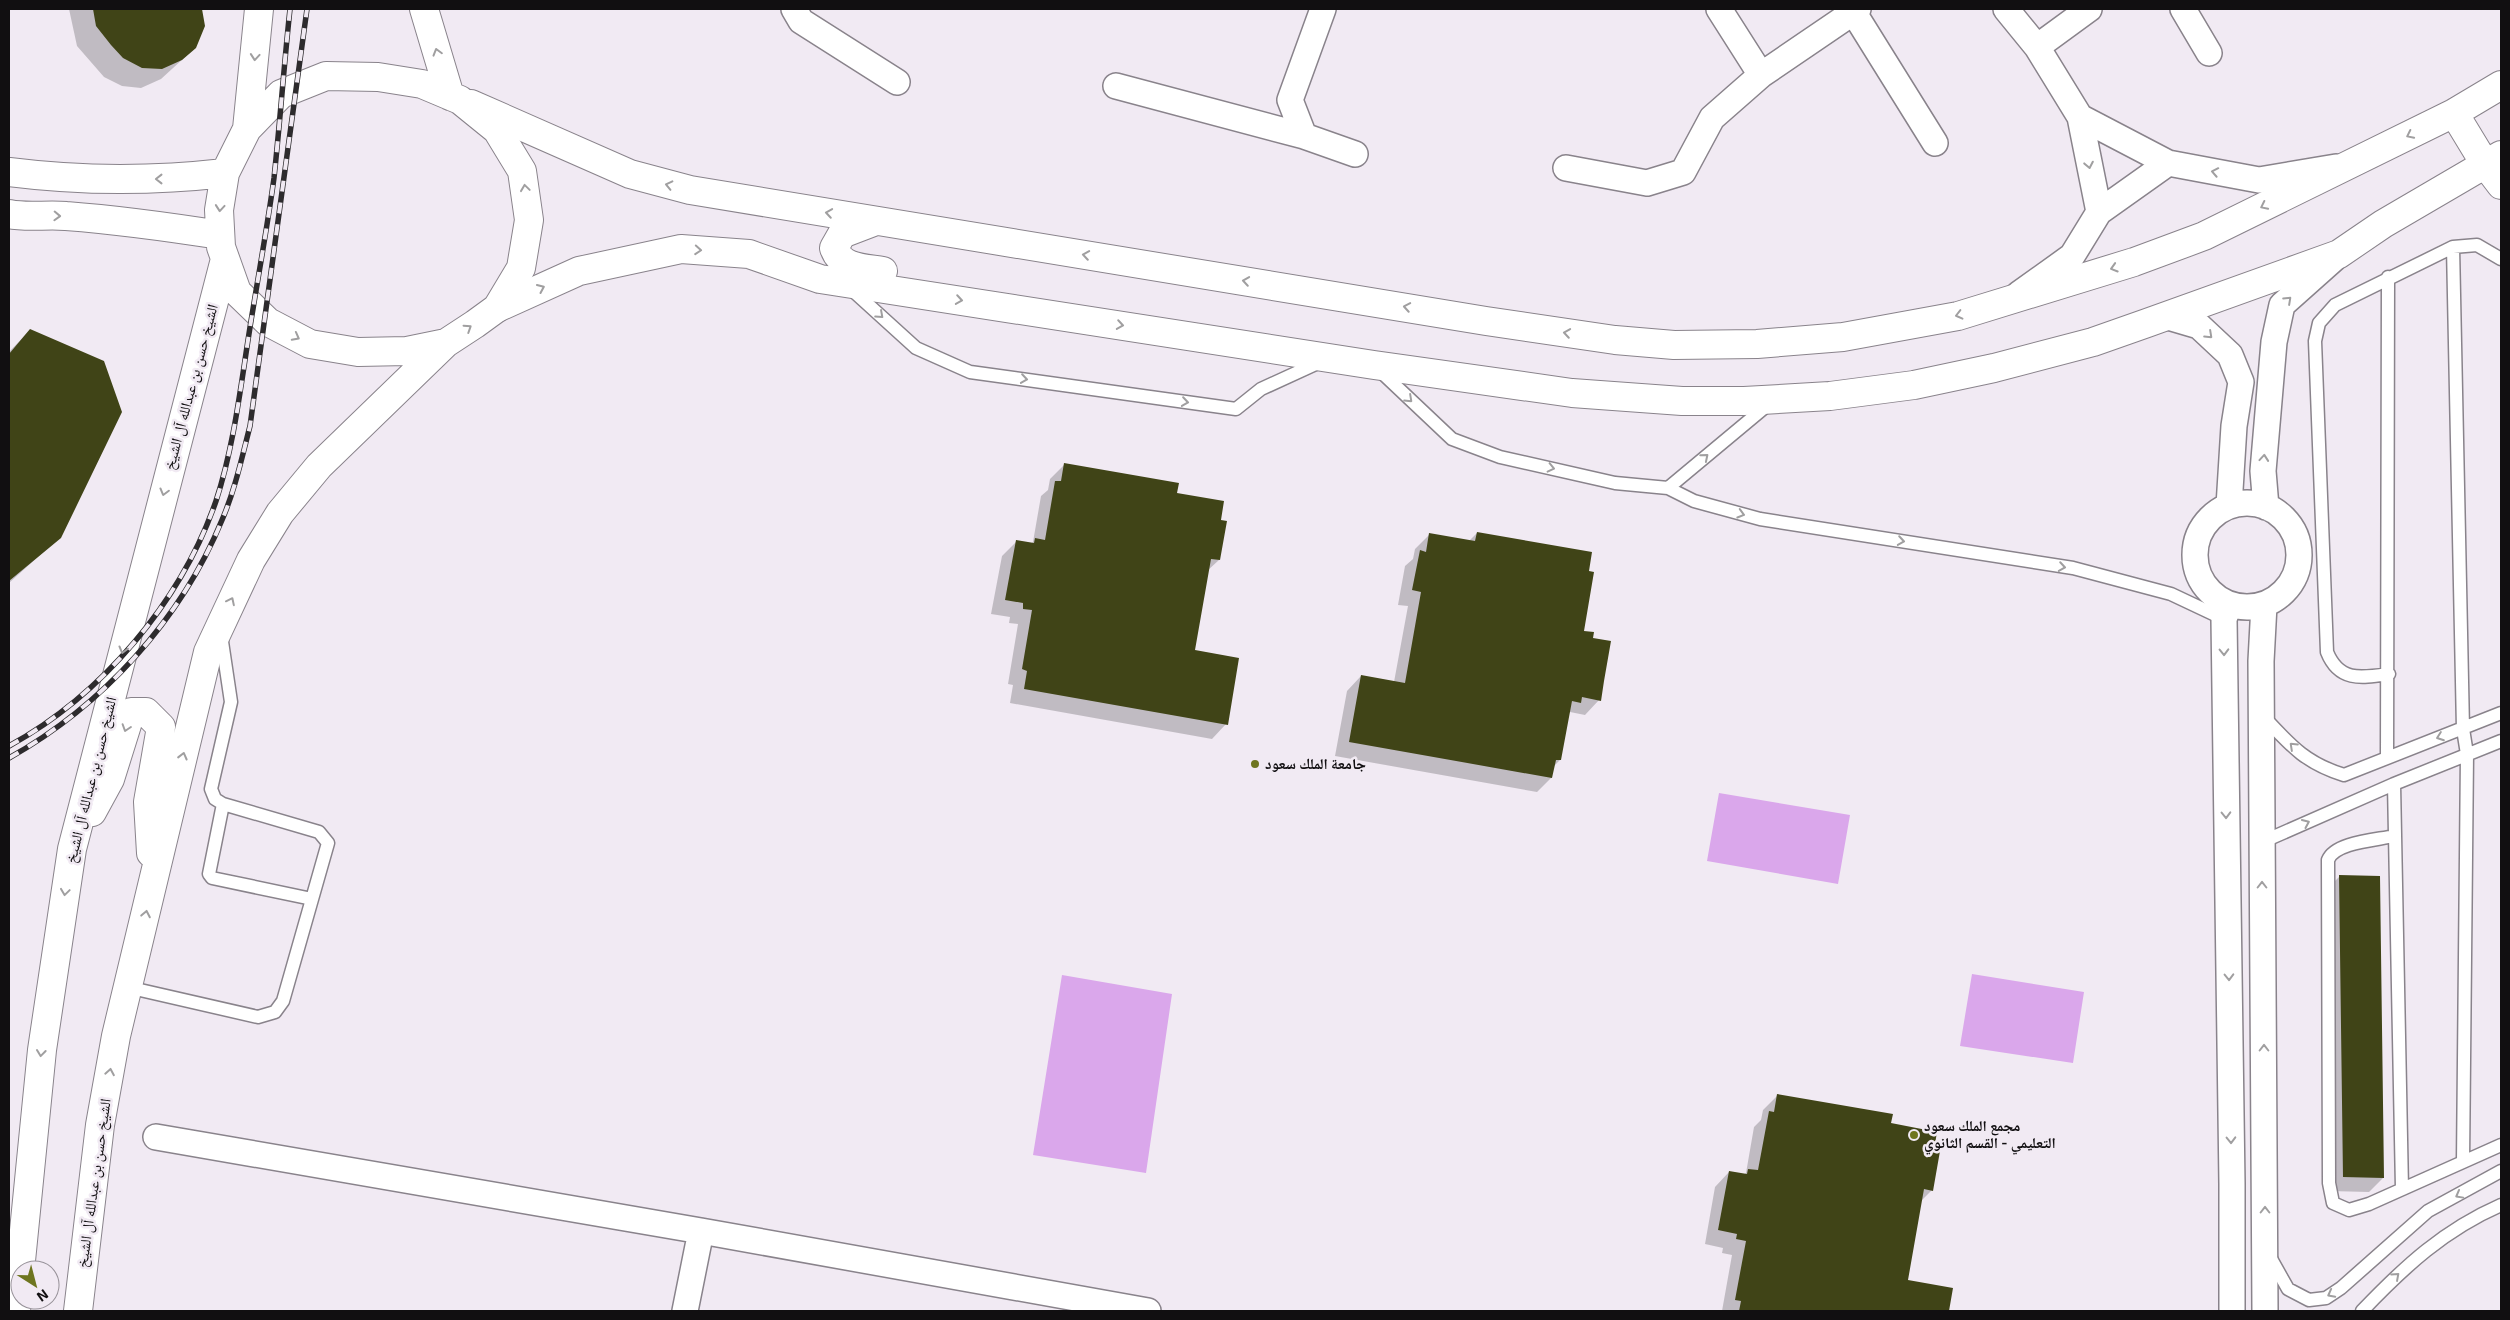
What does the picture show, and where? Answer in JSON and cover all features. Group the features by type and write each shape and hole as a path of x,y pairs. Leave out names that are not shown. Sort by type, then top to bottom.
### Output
{"street":[{"name":"الشيخ حسن بن عبدالله آل الشيخ","path":"247,130 259,9"},
{"path":"424,9 455,98 558,141 595,160 652,181 738,199 878,220 1486,320 1615,340 1674,345 1757,344 1843,337 1958,316 2134,262 2204,236 2499,90"},
{"path":"794,9 801,21 897,82"},
{"path":"1304,136 1290,100 1323,9"},
{"path":"1719,9 1761,75"},
{"path":"2006,9 2037,47 2080,117 2099,212"},
{"path":"2037,47 2089,9"},
{"path":"2183,9 2209,53"},
{"path":"1566,168 1647,183 1683,172 1712,118 1761,75 1856,11 1936,143"},
{"name":"الشيخ حسن بن عبدالله آل الشيخ","path":"78,1311 100,1125 127,987 208,652 251,560 280,513 318,466 446,343 497,308 521,268 529,220 522,172 497,130 455,98 422,84 378,77 326,76 282,94 247,130 225,173 219,210 222,247 237,292 268,322 310,344 358,352 407,351 446,343"},
{"path":"1116,86 1304,136 1355,154"},
{"path":"2266,507 2263,471 2274,342 2282,305 2339,254 2383,224 2496,168 2454,113"},
{"path":"2080,117 2168,163 2259,180 2349,165"},
{"path":"9,160 21,173 164,180 225,173"},
{"path":"2011,300 2072,256 2099,212 2168,163"},
{"path":"14,217 55,215 146,223 222,247"},
{"path":"878,220 842,234 834,248 836,256 849,265 891,273 931,296"},
{"name":"الشيخ حسن بن عبدالله آل الشيخ","path":"16,1311 42,1050 72,848 222,247"},
{"path":"497,308 579,270 681,249 749,254 820,279 1374,365 1572,393 1682,401 1774,399 1830,396 1914,385 1994,368 2093,342 2339,254"},
{"path":"2166,316 2199,326 2230,355 2241,382 2234,426 2228,506"},
{"path":"2226,612 2264,605 2275,599 2291,583 2297,571 2299,552 2291,527 2278,514 2266,507 2245,503 2228,506 2206,523 2197,539 2194,555 2195,564 2202,583 2226,612 2232,1311"},
{"path":"2264,605 2260,661 2262,715 2265,1311"},
{"path":"72,848 110,779 131,712 146,712 161,727 148,802 152,880"},
{"path":"156,1137 701,1231 1148,1311"},
{"path":"685,1311 701,1231"}],"lane":[{"path":"2389,674 2349,676 2332,666 2327,652 2315,341 2319,323 2325,313 2335,305 2388,277 2453,247 2476,245 2501,259"},
{"path":"2453,247 2463,729 2467,754 2463,1162"},
{"path":"2388,277 2388,757"},
{"path":"844,282 916,348 970,372 1236,409 1261,389 1328,358"},
{"path":"1374,365 1452,439 1500,457 1615,483 1668,488 1694,501 1760,519 2073,568 2171,594 2226,612"},
{"path":"1668,488 1774,399"},
{"path":"127,987 258,1017 275,1012 283,1001 328,843 319,832 223,804 215,799 212,789 231,702 220,626"},
{"path":"2262,715 2305,757 2321,768 2344,775 2501,713"},
{"path":"2262,842 2394,784 2501,741"},
{"path":"2394,784 2402,1189"},
{"path":"223,804 209,874 212,878 312,899"},
{"path":"2394,836 2344,846 2336,850 2328,860 2329,1183 2333,1203 2349,1210 2369,1204 2501,1145"},
{"path":"2265,1249 2288,1289 2309,1300 2326,1298 2341,1288 2428,1211 2501,1171"},
{"path":"2362,1311 2391,1280 2445,1234 2501,1205"}],"shaded area":[{"path":"1719,793 1850,815 1838,884 1707,861"},
{"path":"1972,974 2084,992 2073,1063 1960,1046"},
{"path":"1062,975 1172,994 1146,1173 1033,1155"}],"building":[{"path":"93,9 202,9 205,26 196,48 182,60 162,69 142,68 123,58 111,45 96,26"},
{"path":"30,329 104,361 122,412 61,538 9,581 9,354"},
{"path":"1064,463 1179,483 1177,493 1224,501 1221,520 1227,521 1220,560 1211,559 1195,650 1239,658 1228,725 1024,689 1027,671 1022,669 1032,610 1023,609 1023,603 1005,600 1016,540 1034,543 1035,538 1045,540 1055,481 1061,481"},
{"path":"1477,532 1592,552 1589,571 1594,572 1584,631 1594,632 1593,638 1611,641 1601,701 1582,697 1581,703 1572,701 1561,760 1556,760 1552,778 1349,742 1361,675 1405,683 1421,592 1412,590 1420,550 1426,552 1429,533 1475,541"},
{"path":"2339,875 2380,876 2384,1178 2343,1177"},
{"path":"1777,1094 1893,1114 1891,1123 1937,1132 1934,1150 1940,1151 1933,1191 1924,1189 1908,1280 1953,1288 1949,1311 1739,1311 1741,1301 1735,1300 1746,1241 1736,1239 1737,1234 1718,1230 1729,1171 1747,1174 1748,1169 1758,1170 1769,1111 1774,1112"}],"railway":[{"path":"9,746 43,725 76,700 106,673 134,642 160,609 182,575 201,538 216,501 234,430 272,194 290,9"},
{"path":"9,758 43,737 76,713 135,657 161,626 185,592 205,557 227,509 250,426 307,9"}],"place":[{"name":"جامعة الملك سعود","path":"1255,764"},
{"name":"مجمع الملك سعود التعليمي - القسم الثانوي","path":"1914,1135"}]}
